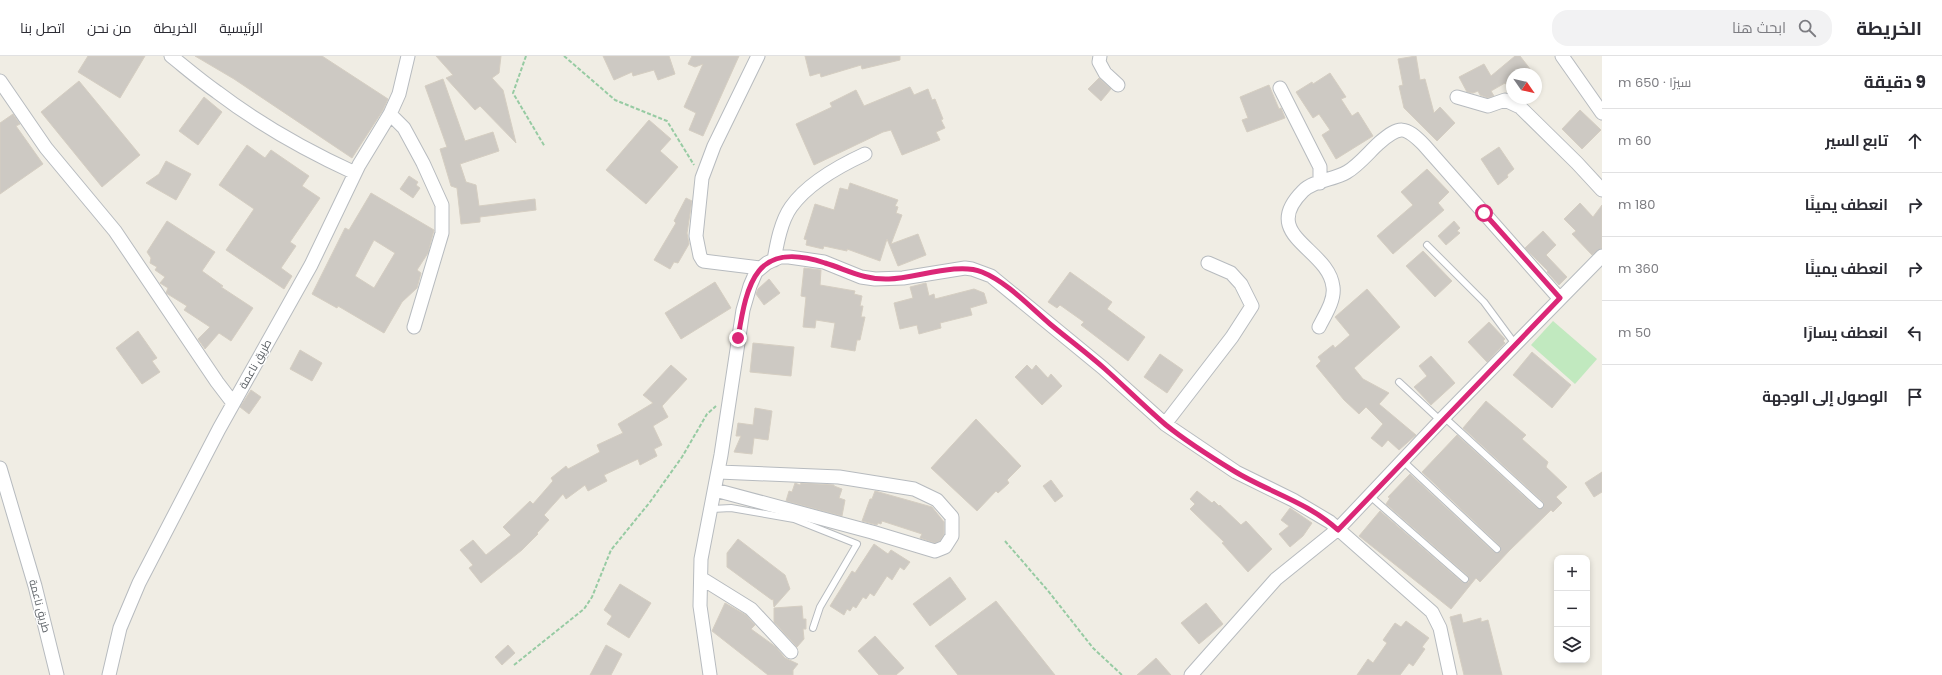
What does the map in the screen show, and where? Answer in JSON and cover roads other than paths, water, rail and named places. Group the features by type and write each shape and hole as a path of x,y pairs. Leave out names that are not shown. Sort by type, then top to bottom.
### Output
{"street":[{"path":"171,56 217,93 266,125 319,157 355,173"},
{"name":"طريق ناعمة","path":"109,675 118,635 136,590 233,403 303,280 355,173 390,114 399,94 408,56"},
{"path":"758,56 714,146 702,178 696,236 701,259 706,262 760,268"},
{"path":"1100,56 1099,62 1105,73 1118,85"},
{"path":"1562,56 1602,113"},
{"path":"0,81 46,148 115,231 216,382 233,403"},
{"path":"1280,88 1320,168 1320,183"},
{"path":"1456,97 1488,106 1505,100 1520,107 1602,190"},
{"path":"390,114 407,134 424,163 442,205 442,234 414,327"},
{"path":"1319,326 1333,295 1331,279 1324,266 1293,234 1288,222 1291,207 1302,192 1308,187 1348,171 1390,135 1401,130 1409,131 1424,145 1560,298"},
{"path":"774,260 782,230 791,207 818,182 841,165 865,154"},
{"path":"1191,675 1276,579 1338,530 1442,419 1602,256"},
{"path":"710,675 700,606 701,559 712,509 743,310 750,286 760,268 780,257 789,257 812,259 862,277 875,279 903,278 965,268 980,271 1006,287 1103,368 1165,424 1236,472 1318,514 1432,612 1440,628 1450,675"},
{"path":"1165,424 1232,336 1252,306 1241,284 1231,273 1208,263"},
{"name":"طريق ناعمة","path":"0,468 35,586 57,675"},
{"path":"715,490 872,532 935,552 945,547 952,536 952,517 937,500 914,489 839,477 718,472"},
{"path":"701,578 751,609 791,652"}],"lane":[{"path":"1427,245 1484,302 1515,344"},
{"path":"1399,382 1540,505"},
{"path":"1403,461 1497,548"},
{"path":"1370,496 1466,579"},
{"path":"712,509 731,508 794,519 857,544 820,607 813,628"}]}
